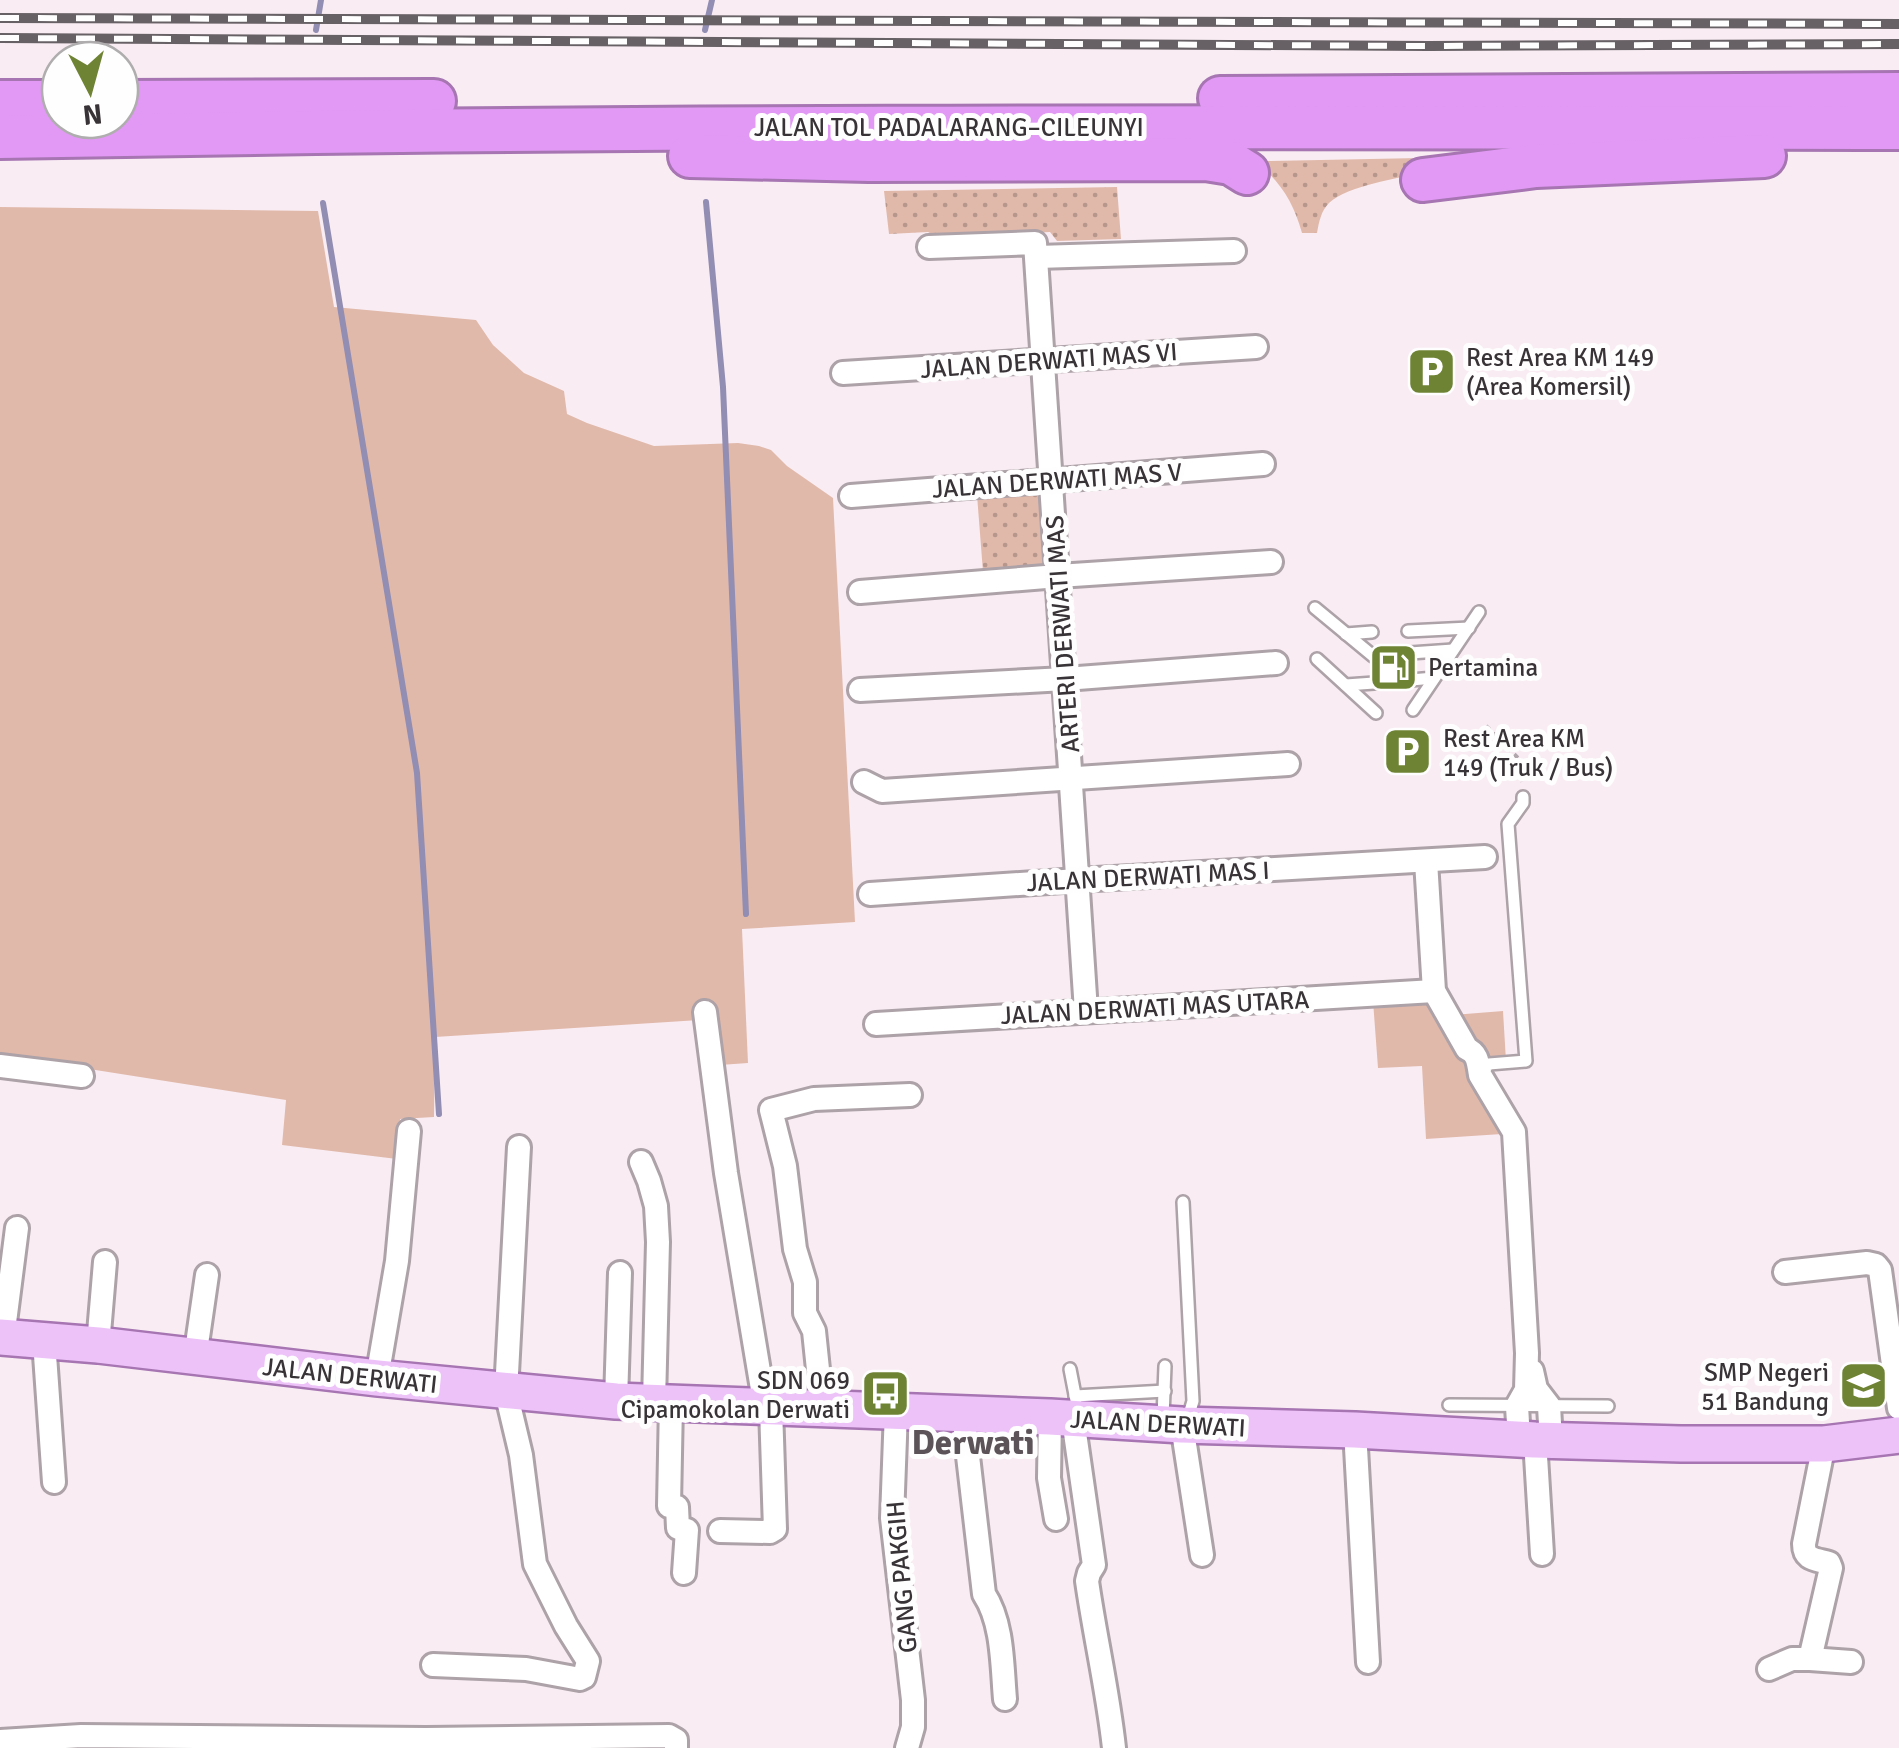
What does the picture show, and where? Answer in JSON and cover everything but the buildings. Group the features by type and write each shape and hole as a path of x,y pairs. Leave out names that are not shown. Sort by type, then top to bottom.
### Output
{"highway":[{"name":"JALAN TOL PADALARANG–CILEUNYI","path":"140,102 1899,94"},
{"path":"0,102 40,102"},
{"name":"JALAN TOL PADALARANG–CILEUNYI","path":"0,137 855,126 1899,128"},
{"path":"306,131 579,154 869,160 1206,159 1247,172"},
{"path":"1423,180 1536,166 1899,151"}],"main road":[{"name":"JALAN DERWATI","path":"2,1337 616,1401 963,1413 1170,1413 1355,1430 1534,1427 1681,1444 1824,1444 1899,1435"}],"street":[{"path":"929,246 1035,242 1037,257 1234,251"},
{"name":"ARTERI DERWATI MAS","path":"1037,257 1086,1011"},
{"name":"JALAN DERWATI MAS VI","path":"842,372 1256,346"},
{"name":"JALAN DERWATI MAS V","path":"851,496 1262,464"},
{"path":"860,592 1270,562"},
{"path":"860,690 1276,663"},
{"path":"864,782 882,791 1288,764"},
{"name":"JALAN DERWATI MAS I","path":"870,894 1484,857"},
{"path":"1426,860 1434,990 1464,1045 1465,1055 1514,1132 1528,1353 1526,1390 1534,1427 1542,1554"},
{"name":"JALAN DERWATI MAS UTARA","path":"876,1024 1434,990"},
{"path":"705,1012 726,1174 768,1408 775,1528 770,1532 720,1531"},
{"path":"0,1066 82,1076"},
{"path":"822,1408 814,1331 806,1313 805,1282 795,1249 785,1166 771,1110 814,1099 910,1096"},
{"path":"377,1378 398,1261 409,1130"},
{"path":"433,1665 526,1669 580,1679 589,1666 535,1564 520,1455 506,1392 519,1147"},
{"path":"641,1162 654,1196 657,1224 662,1403 670,1506 677,1507 678,1528 687,1530 684,1573"},
{"path":"2,1337 17,1228"},
{"path":"98,1345 105,1262"},
{"path":"1785,1272 1876,1265 1880,1270 1899,1408"},
{"path":"616,1401 620,1273"},
{"path":"195,1358 207,1275"},
{"path":"44,1341 54,1482"},
{"name":"GANG PAKGIH","path":"896,1411 892,1518 913,1700 908,1746"},
{"path":"963,1413 984,1594 991,1604 1000,1641 1005,1699"},
{"path":"1056,1519 1049,1478 1069,1413"},
{"path":"1069,1413 1094,1560 1088,1581 1114,1748"},
{"path":"1170,1413 1202,1555"},
{"path":"1355,1430 1368,1662"},
{"path":"1810,1659 1830,1568 1829,1563 1807,1558 1804,1552 1824,1444"},
{"path":"1769,1669 1792,1659 1851,1662"},
{"path":"0,1741 426,1744 669,1736 676,1740 676,1748"}],"lane":[{"path":"1315,608 1373,656"},
{"path":"1413,710 1479,612"},
{"path":"1408,630 1469,628"},
{"path":"1346,634 1372,632"},
{"path":"1410,653 1453,650"},
{"path":"1317,659 1376,713"},
{"path":"1411,680 1434,678"},
{"path":"1346,685 1374,683"},
{"path":"1480,1073 1489,1064 1526,1060 1508,824 1524,803 1523,798"},
{"path":"1464,1045 1460,1054 1482,1094 1493,1096"},
{"path":"1164,1366 1170,1413 1188,1418 1193,1401 1183,1202"},
{"path":"1069,1413 1070,1369"},
{"path":"1450,1405 1534,1427 1608,1406"}],"path":[{"path":"1486,726 1520,760 1523,798"}],"shaded area":[{"path":"1419,158 1423,172 1361,187 1329,203 1317,233 1302,233 1286,195 1260,165 1267,161"},
{"path":"1117,187 1121,239 1057,241 1050,232 939,238 928,232 889,234 884,191"},
{"path":"0,207 318,211 334,307 476,320 493,345 524,373 564,391 567,414 654,446 759,446 771,450 833,498 855,922 742,929 748,1063 720,1065 715,1019 435,1037 434,1117 400,1119 397,1159 282,1145 286,1100 0,1055"},
{"path":"1042,490 1047,567 983,572 977,495"},
{"path":"1429,997 1440,1016 1503,1011 1506,1061 1488,1063 1473,1082 1502,1134 1426,1139 1422,1066 1378,1068 1373,1001"}],"waterway":[{"path":"316,30 321,0"},
{"path":"705,30 712,0"},
{"path":"706,202 723,387 746,914"},
{"path":"323,203 417,773 439,1114"}],"railway":[{"path":"0,18 1899,24"},
{"path":"0,38 1428,46 1899,44"}],"place":[{"name":"Rest Area KM 149 (Area Komersil)","path":"1431,371"},
{"name":"Pertamina","path":"1393,667"},
{"name":"Rest Area KM 149 (Truk / Bus)","path":"1408,752"},
{"name":"SMP Negeri 51 Bandung","path":"1864,1386"},
{"name":"SDN 069 Cipamokolan Derwati","path":"885,1394"}],"district":[{"name":"Derwati","path":"973,1442"}]}
